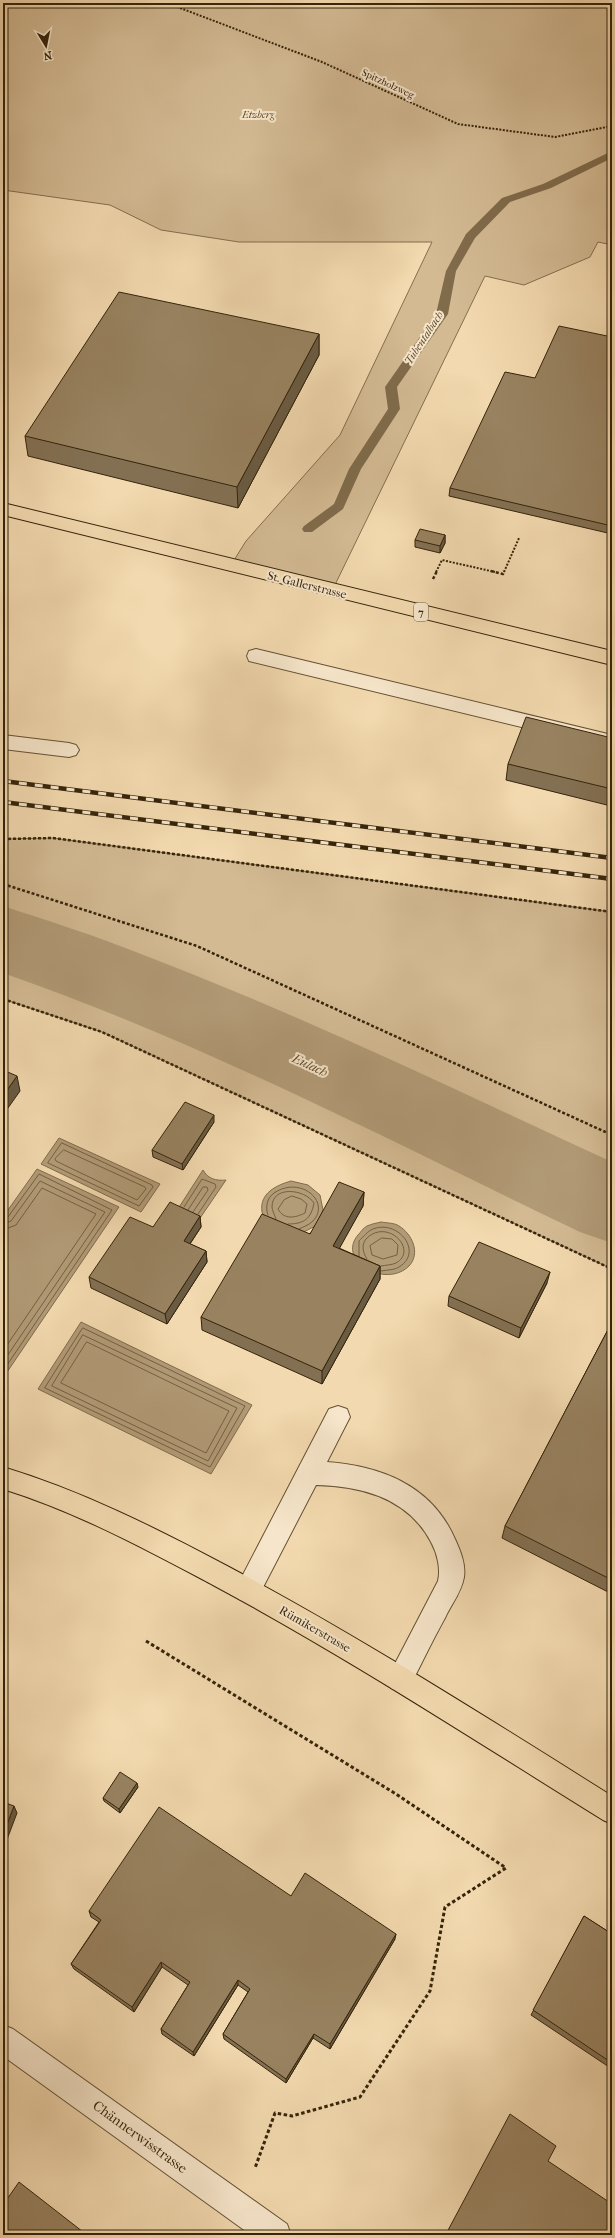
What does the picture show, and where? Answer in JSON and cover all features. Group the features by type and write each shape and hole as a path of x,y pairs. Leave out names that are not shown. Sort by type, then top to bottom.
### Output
{"main road":[{"name":"St. Gallerstrasse","path":"3,509 332,591 612,658"},
{"name":"Rümikerstrasse","path":"3,1478 35,1487 129,1528 248,1590 400,1679 612,1811"}],"street":[{"path":"256,656 612,742"},
{"path":"3,742 69,750"},
{"path":"248,1590 338,1417"},
{"path":"309,1473 336,1473 364,1478 395,1490 424,1508 439,1528 448,1552 451,1577 400,1679"},
{"name":"Chännerwisstrasse","path":"3,2039 276,2235"}],"path":[{"name":"Spitzholzweg","path":"167,3 322,62 458,124 555,137 612,126"},
{"path":"432,580 442,560 503,574 519,538"},
{"path":"3,838 53,838 612,912"},
{"path":"3,884 197,946 612,1135"},
{"path":"3,999 102,1032 612,1269"},
{"path":"146,1641 396,1794 506,1868 445,1907 430,1991 360,2097 292,2116 275,2113 253,2174"}],"green space":[{"name":"Etzberg","path":"3,3 612,3 612,245 598,242 590,257 524,285 485,276 332,591 231,565 246,541 340,435 432,242 239,242 161,230 110,205 3,190"},
{"path":"53,838 612,912 612,1269 102,1032 3,999 3,839"}],"water":[{"path":"59,1138 160,1184 141,1212 41,1164"},
{"path":"37,1169 119,1207 3,1378 3,1217"},
{"path":"203,1170 207,1176 213,1179 226,1180 196,1224 174,1215"},
{"path":"291,1181 308,1185 320,1195 323,1210 317,1225 302,1233 270,1226 262,1212 263,1200 266,1195 280,1185"},
{"path":"381,1222 397,1225 404,1229 411,1239 415,1250 413,1261 409,1266 399,1272 388,1275 367,1269 358,1262 353,1254 353,1245 362,1230 369,1225"},
{"path":"81,1322 252,1405 211,1474 38,1389"}],"building":[{"path":"119,292 319,334 237,487 25,436"},
{"path":"559,326 612,337 612,526 450,488 505,372 535,378"},
{"path":"420,529 445,535 440,546 415,540"},
{"path":"526,717 612,738 612,789 508,764"},
{"path":"3,1070 17,1076 3,1096"},
{"path":"185,1102 214,1115 182,1164 152,1150"},
{"path":"339,1182 364,1192 333,1246 380,1266 322,1371 201,1317 262,1214 310,1234"},
{"path":"170,1202 200,1216 184,1241 206,1251 165,1314 89,1277 130,1217 153,1227"},
{"path":"479,1242 550,1272 521,1328 449,1296"},
{"path":"612,1322 612,1580 505,1526"},
{"path":"120,1772 137,1783 119,1809 103,1798"},
{"path":"3,1802 14,1806 3,1835"},
{"path":"159,1807 291,1896 305,1873 396,1934 330,2044 314,2034 286,2079 223,2034 250,1989 238,1980 193,2052 161,2029 190,1982 161,1962 132,2007 71,1964 101,1920 89,1911"},
{"path":"584,1916 612,1934 612,2063 533,2010"},
{"path":"510,2114 556,2146 548,2161 612,2204 612,2228 608,2235 446,2234"},
{"path":"19,2182 87,2235 3,2235 3,2205"}],"waterway":[{"name":"Tubentalbach","path":"308,529 339,506 355,469 394,409 391,387 442,314 451,271 470,236 506,200 547,186 612,154"},
{"name":"Eulach","path":"3,939 113,978 239,1031 612,1204"},
{"name":"Tubentalbach","path":"100,957 112,978"}],"railway":[{"path":"3,781 612,858"},
{"path":"3,802 612,879"}]}
